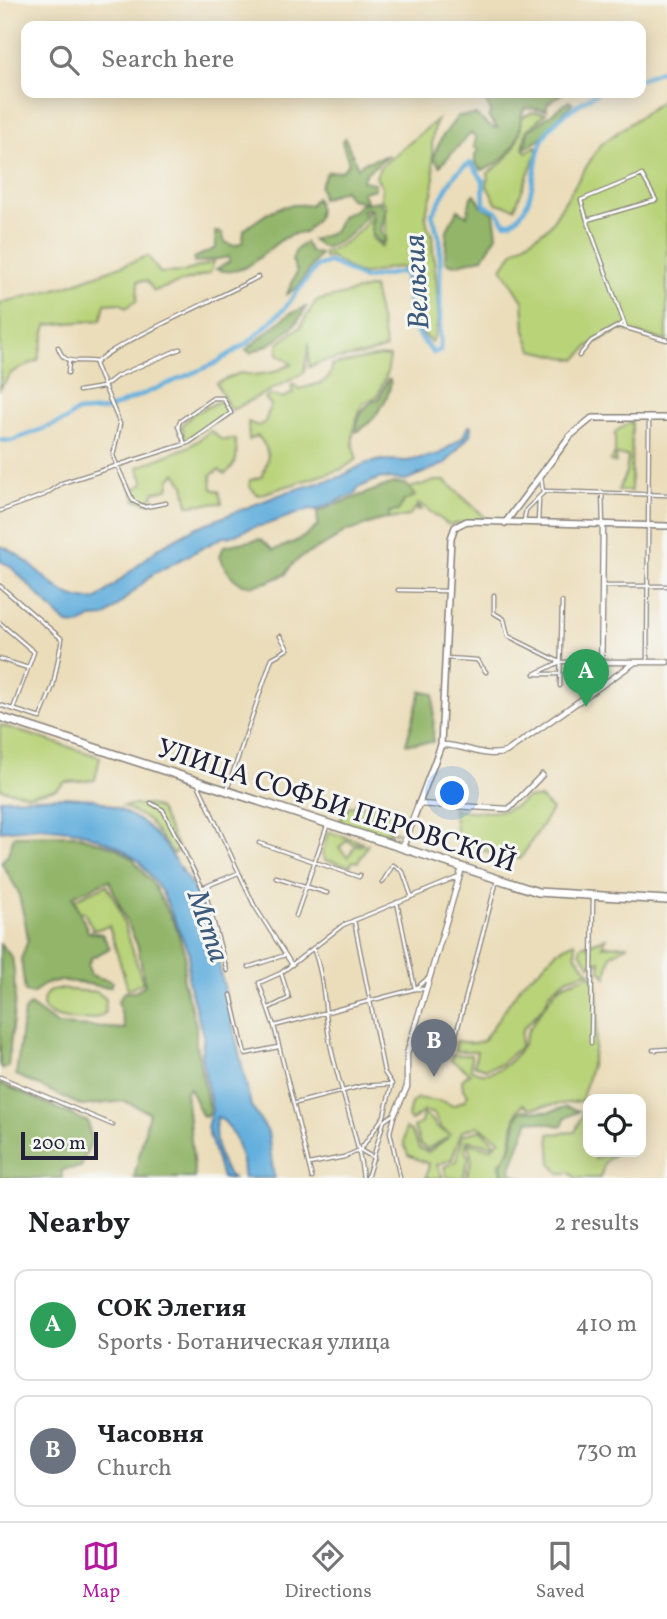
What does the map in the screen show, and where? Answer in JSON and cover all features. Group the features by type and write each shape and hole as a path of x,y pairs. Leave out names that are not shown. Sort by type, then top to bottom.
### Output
{"main road":[{"path":"505,523 570,436 592,418 667,418"},
{"path":"403,846 442,745 451,538 454,528 467,521 667,526"},
{"name":"УЛИЦА СОФЬИ ПЕРОВСКОЙ","path":"0,717 538,892 667,900"}],"street":[{"path":"587,220 656,200 642,175 580,200 622,325 667,340"},
{"path":"58,347 62,357 69,362 97,362 132,340 258,277"},
{"path":"579,356 591,341 622,325"},
{"path":"79,391 103,387 117,376 180,349"},
{"path":"68,373 69,362"},
{"path":"97,362 96,370 120,424 113,445 116,467 136,505 145,507 166,503"},
{"path":"0,510 44,495 62,483 185,444 231,413 223,398 213,398 180,421 178,426 185,444"},
{"path":"647,663 649,417"},
{"path":"523,524 526,510 539,498 543,490 541,474"},
{"path":"530,489 667,495"},
{"path":"601,686 602,491"},
{"path":"538,523 539,498"},
{"path":"519,504 526,510"},
{"path":"0,586 62,638 53,687 40,719 0,705"},
{"path":"602,586 667,586"},
{"path":"398,590 445,590 449,593"},
{"path":"494,595 494,613 504,619 508,636 527,643 560,662"},
{"path":"560,686 562,602"},
{"path":"0,623 34,652 13,709"},
{"path":"227,790 272,658 288,649 281,636"},
{"path":"446,657 477,660 486,672"},
{"path":"0,659 28,668"},
{"path":"559,674 535,674 560,662 667,662"},
{"path":"442,745 462,746 486,755 506,752 634,663"},
{"path":"418,804 509,809 542,775"},
{"path":"196,780 238,873 265,925 292,965"},
{"path":"151,803 163,810 202,888 221,942 227,971"},
{"path":"296,916 328,823"},
{"path":"259,843 359,877 360,875"},
{"path":"382,883 393,866 402,872 411,895"},
{"path":"400,1178 390,1132 407,1087 407,1054 462,867"},
{"path":"202,888 238,873"},
{"path":"276,877 327,893"},
{"path":"312,1178 274,1026 259,983 281,973 353,919 459,877"},
{"path":"454,1042 498,879"},
{"path":"591,1043 593,897"},
{"path":"396,901 415,989"},
{"path":"309,1164 344,1157 360,1150 384,1116 391,1084 384,1072 353,919"},
{"path":"313,948 319,964 324,1013 341,1090 360,1150 365,1178"},
{"path":"249,967 285,955"},
{"path":"269,1008 289,998 281,973"},
{"path":"415,989 430,976"},
{"path":"274,1026 415,989 425,989"},
{"path":"231,995 245,1054 278,1046"},
{"path":"653,1050 667,1049"},
{"path":"0,1077 113,1125"},
{"path":"295,1104 341,1090 391,1084"},
{"path":"365,1178 384,1121 396,1113"},
{"path":"360,1150 373,1158"}],"green space":[{"path":"667,97 667,341 620,329 589,346 576,360 532,350 525,331 523,301 502,268 515,250 549,227 600,145"},
{"path":"484,98 556,98 547,104 547,110 525,108 516,142 503,158 487,169 481,170 475,163 475,154 479,150 474,147 476,137 471,133 440,166 433,157 442,137 458,116 476,115 491,127 498,128 488,117 491,111"},
{"path":"569,101 572,103 539,140 525,148 528,131"},
{"path":"533,112 546,113 526,131 523,148 526,152 536,146 537,152 515,208 496,203 487,186 488,173 513,150 522,117"},
{"path":"437,120 432,144 434,181 426,213 432,235 438,307 435,334 431,342 424,336 416,320 408,274 404,268 365,274 351,270 330,256 325,258 323,253 353,237 367,222 366,212 370,211 372,238 382,247 386,240 386,204 381,200 382,186 376,177 380,167"},
{"path":"345,138 358,168 363,163 389,155 366,173 362,181 375,183 375,189 362,192 367,202 350,199 344,190 322,199 320,186 327,172 342,171 349,163 342,142"},
{"path":"475,194 481,205 494,213 497,235 483,258 454,265 445,262 447,230 458,209 467,216 471,197"},
{"path":"316,198 318,213 315,221 304,233 281,240 241,269 216,269 229,262 229,257 194,263 194,258 216,248 215,232 222,233 225,242 234,246 243,242 244,230 268,213 290,205 310,205"},
{"path":"378,201 386,209 381,230 385,239 381,244 372,234 373,211 367,208 362,210 365,216 361,222 342,240 324,248 312,240 334,232 342,216 355,210 360,204"},
{"path":"305,242 311,252 320,254 297,288 287,294 297,272 292,260 296,250"},
{"path":"148,256 160,273 183,272 214,262 210,273 154,291 147,281 138,281 137,300 126,308 121,303 105,304 101,320 47,325 38,360 11,373 0,389 0,303 67,286"},
{"path":"373,287 386,348 309,367 309,342 304,373 232,410 230,408 216,383 240,373 255,375 274,372 292,364 278,354 278,344 300,327 316,301"},
{"path":"306,307 297,322 283,335 250,353 246,350 289,314"},
{"path":"381,356 390,357 387,374 377,397 363,403 357,417 353,444 357,459 342,469 258,495 249,486 250,480 261,477 268,455 258,436 249,440 248,422 258,426 265,422 271,405 265,398 269,395 283,398 293,393 293,384 299,389 322,383 329,376 332,365"},
{"path":"388,379 390,386 385,402 368,424 356,432 362,411 379,399"},
{"path":"222,400 229,413 185,441 182,425 194,413"},
{"path":"632,421 631,491 618,491 626,473 628,456 616,455 616,463 610,461 615,454 615,432"},
{"path":"211,431 222,440 235,439 236,445 237,454 232,467 225,474 219,470 211,475 212,489 219,491 222,503 188,505 184,485 176,473 170,478 168,489 154,492 150,503 135,500 133,490 144,483 138,467 190,446"},
{"path":"445,481 486,518 449,525 420,504 417,505 422,510 417,511 417,506 409,516 389,519 389,512 402,505 409,488"},
{"path":"393,483 406,484 415,496 404,501 398,511 389,512 389,519 345,531 297,560 286,574 275,579 255,585 239,582 232,577 220,556 224,546 260,539 273,550 291,543 309,534 318,525 317,512"},
{"path":"421,691 434,694 433,742 406,744"},
{"path":"0,725 100,757 95,780 65,782 57,789 29,795 0,789"},
{"path":"527,798 540,798 552,810 520,859 468,847 458,841 453,809 501,811"},
{"path":"377,801 395,806 386,828 400,834 390,831 388,839 338,823 350,806 354,807 356,803 369,807"},
{"path":"150,805 159,809 179,850 173,854 148,820 123,806"},
{"path":"328,832 363,842 353,844 347,840 339,848 348,857 355,846 368,844 358,862 353,861 350,866 325,860 322,854"},
{"path":"76,835 116,848 133,859 154,886 176,927 185,955 183,981 196,1025 196,1045 209,1109 207,1116 202,1115 189,1088 186,1092 195,1178 134,1178 149,1112 124,1101 82,1106 16,1075 24,1011 30,1005 58,1025 125,1029 118,1001 124,992 135,992 145,985 138,947 109,880 73,896 88,932 102,934 110,948 91,958 88,966 91,975 113,982 110,987 59,981 41,987 33,994 25,992 21,959 28,940 26,926 18,891 1,862 7,856 14,836"},
{"path":"107,885 119,908 143,983 128,989 109,926 93,930 84,912 79,911 75,899"},
{"path":"606,938 602,946 629,945 611,955 606,977 600,970 600,961 590,965 580,952 581,946"},
{"path":"575,942 576,956 589,972 568,978 550,992 545,1005 522,1030 520,1047 501,1064 486,1069 474,1065 477,1051 455,1051 456,1041 483,1041 525,980 558,950"},
{"path":"0,944 12,957 15,1000 8,1067 3,1069 0,1065"},
{"path":"591,974 596,986 598,1018 593,1054 581,1101 530,1108 523,1104 515,1118 509,1150 499,1163 501,1178 466,1178 472,1160 468,1143 490,1149 500,1140 478,1126 462,1131 452,1159 437,1165 443,1178 426,1178 429,1164 408,1155 404,1144 405,1128 411,1131 419,1148 428,1152 449,1137 427,1149 420,1144 414,1127 421,1123 423,1114 434,1122 436,1127 451,1135 441,1128 434,1114 424,1111 411,1121 408,1117 411,1103 417,1098 445,1102 453,1106 465,1100 468,1094 463,1089 462,1080 470,1073 451,1060 452,1055 471,1055 471,1069 478,1072 493,1072 500,1068 519,1051 528,1031 558,988"},
{"path":"56,989 97,992 106,999 105,1013 92,1019 74,1020 49,1013 44,1009 44,998 49,991"},
{"path":"0,1083 88,1122 91,1141 81,1167 62,1170 62,1178 0,1178"},
{"path":"566,1107 579,1111 565,1118 562,1126 529,1120 511,1168 512,1174 522,1178 503,1178 501,1165 511,1147 517,1116 522,1110 549,1112"},
{"path":"583,1114 583,1157 611,1157 605,1162 600,1178 576,1178 570,1173 559,1173 551,1163 549,1134 575,1132"},
{"path":"481,1130 495,1143 490,1145 467,1140 465,1151 469,1157 463,1178 447,1178 444,1167 456,1161 463,1135"}],"water":[{"path":"468,426 471,426 470,435 445,464 406,480 380,478 358,488 355,494 316,510 310,509 252,527 233,536 223,537 153,574 105,617 91,618 79,625 67,624 9,565 0,561 0,546 13,552 69,595 82,599 97,599 160,547 195,528 287,492 340,477 364,464 381,460 407,461 439,454 463,437"},
{"name":"Мста","path":"0,799 94,799 145,824 165,845 198,895 213,938 251,1106 268,1132 274,1178 243,1178 240,1153 233,1135 229,1127 217,1117 215,1131 220,1158 233,1178 222,1178 207,1127 212,1110 201,1055 204,1038 188,981 189,953 162,892 139,861 117,846 78,831 40,827 0,831"}],"waterway":[{"name":"Вельгия","path":"646,77 667,68"},
{"name":"Вельгия","path":"0,440 11,441 66,420 76,412 106,410 214,364 249,342 284,309 317,266 330,262 364,279 402,272 405,275 412,326 433,353 440,350 440,240 432,214 448,185 457,172 471,163 483,180 484,205 497,211 505,223 512,222 521,214 526,204 540,145 545,135 562,116 589,98"}],"place":[{"name":"СОК Элегия","path":"586,707"},
{"name":"Часовня","path":"434,1077"}]}
